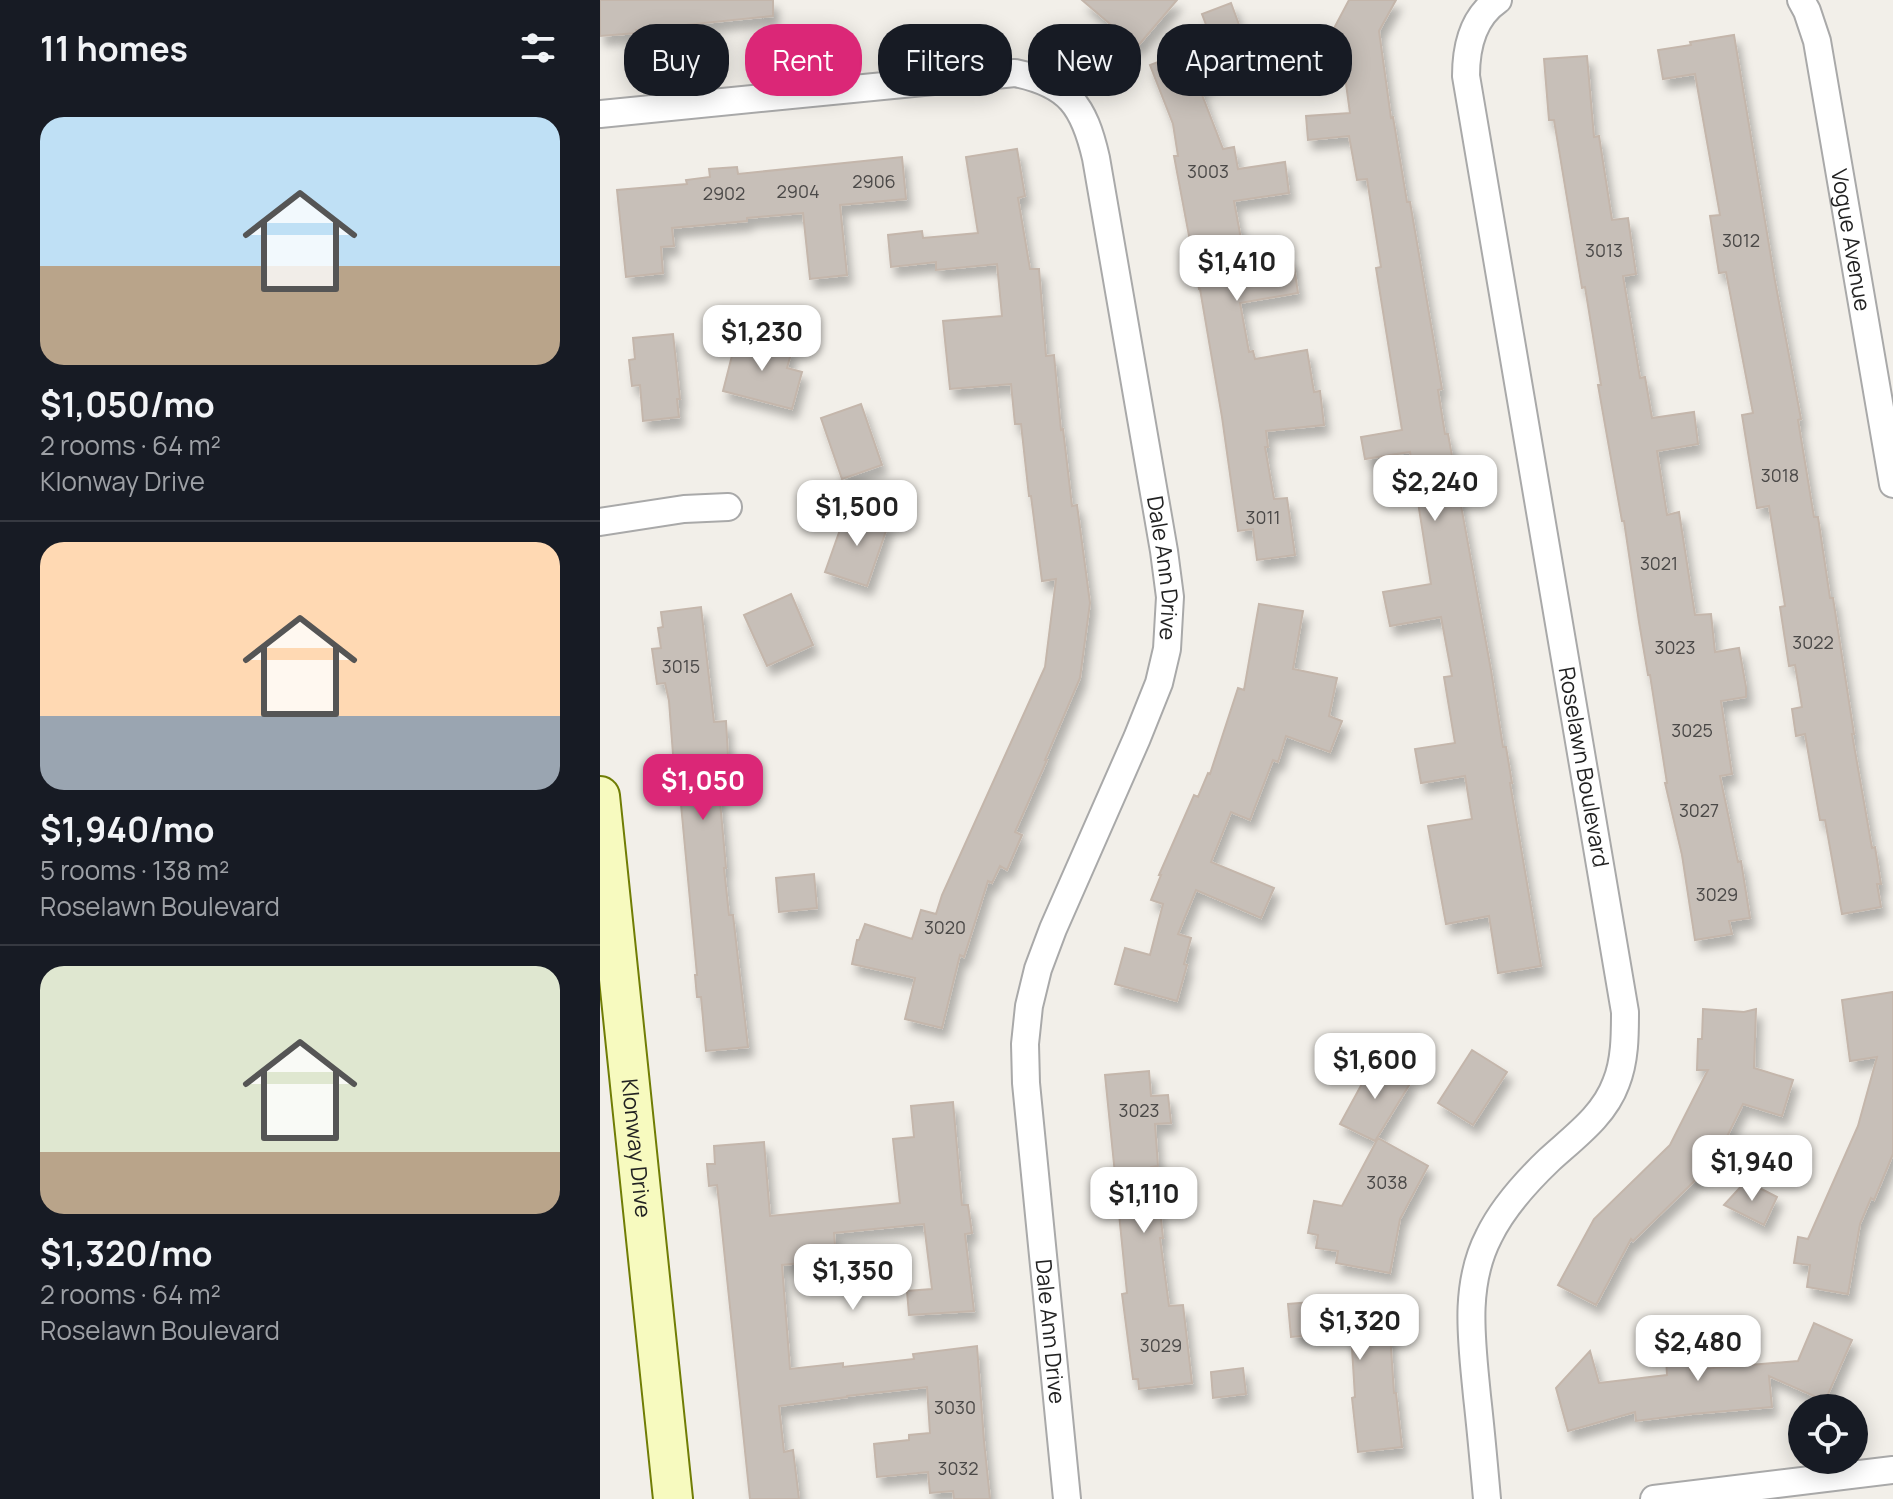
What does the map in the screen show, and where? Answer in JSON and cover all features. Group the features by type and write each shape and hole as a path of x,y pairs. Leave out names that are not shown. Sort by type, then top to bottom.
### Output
{"street":[{"name":"Roselawn Boulevard","path":"1487,1499 1473,1359 1470,1302 1474,1276 1488,1236 1516,1194 1605,1105 1616,1083 1625,1042 1625,1012 1466,76 1466,53 1476,25 1498,0"},
{"name":"Vogue Avenue","path":"1801,0 1817,41 1893,484"},
{"name":"Dale Ann Drive","path":"600,114 1015,73 1039,78 1065,93 1078,108 1089,130 1170,597 1167,649 1159,683 1053,929 1038,969 1029,1006 1025,1044 1026,1083 1067,1499"},
{"path":"600,522 684,509 728,507"},
{"name":"Klonway Drive","path":"600,796 673,1499"},
{"path":"1654,1499 1893,1470"}],"building":[{"path":"600,0 773,0 773,16 695,24 624,24 624,34 600,36"},
{"path":"1082,0 1177,0 1141,42 1141,24 1110,24"},
{"path":"1349,0 1396,0 1379,31 1391,118 1407,202 1410,202 1442,389 1438,390 1445,434 1448,434 1503,747 1506,747 1541,966 1498,973 1489,916 1446,924 1428,826 1472,819 1465,776 1421,783 1415,749 1455,743 1444,677 1452,676 1441,617 1390,626 1383,592 1431,584 1410,452 1365,459 1361,437 1402,430 1376,268 1381,267 1367,179 1357,180 1349,136 1308,140 1306,116 1350,113 1348,96 1352,96 1352,24 1336,24"},
{"path":"1231,3 1239,24 1206,24 1202,14"},
{"path":"1734,35 1801,419 1798,420 1814,517 1818,517 1830,598 1833,598 1852,734 1881,884 1877,884 1881,907 1842,914 1825,820 1820,820 1805,734 1796,736 1792,709 1802,707 1795,665 1789,666 1780,607 1785,606 1769,506 1757,508 1742,415 1753,413 1726,272 1719,273 1710,216 1720,215 1695,74 1663,79 1658,50"},
{"path":"1587,56 1594,137 1599,136 1612,220 1628,218 1636,274 1623,276 1640,378 1645,377 1652,418 1694,412 1698,444 1657,451 1667,515 1679,512 1695,615 1711,614 1715,652 1739,648 1746,687 1746,697 1721,701 1732,774 1720,776 1738,862 1741,861 1750,918 1729,921 1732,934 1695,940 1682,855 1665,783 1650,675 1598,385 1601,385 1585,287 1582,288 1554,120 1549,120 1544,59"},
{"path":"1157,62 1157,83 1150,65"},
{"path":"1162,96 1202,96 1223,149 1234,147 1238,169 1285,162 1289,193 1234,201 1246,266 1293,259 1298,293 1240,303 1249,352 1253,351 1255,359 1307,350 1314,392 1320,391 1324,425 1266,431 1268,447 1265,447 1274,499 1287,498 1295,555 1257,560 1253,529 1238,531 1222,417 1174,156 1178,156 1173,124"},
{"path":"1017,149 1025,196 1018,198 1030,269 1039,269 1046,356 1054,355 1072,506 1077,505 1090,603 1080,678 1015,832 1022,835 1007,870 1000,866 992,883 988,881 964,957 960,955 942,1028 905,1019 915,978 852,964 857,940 865,924 912,939 921,910 936,914 1045,667 1056,579 1042,581 1021,424 1015,424 1011,384 950,389 943,321 1002,316 997,264 936,270 936,262 891,267 888,235 922,231 923,238 978,233 966,157"},
{"path":"902,157 906,199 840,205 847,275 810,279 803,213 672,228 674,246 661,247 663,273 626,277 617,190 687,184 686,180 710,177 709,169 737,167 738,174"},
{"path":"673,334 679,417 643,421 640,385 632,386 629,360 635,359 633,338"},
{"path":"737,336 792,350 787,368 802,372 792,409 723,391"},
{"path":"861,404 882,465 842,479 821,418"},
{"path":"847,510 888,525 867,586 825,572"},
{"path":"791,594 813,645 767,666 744,615"},
{"path":"1259,604 1303,611 1293,669 1337,678 1329,716 1342,721 1330,752 1286,736 1278,762 1273,760 1250,820 1231,812 1211,862 1274,888 1261,918 1196,890 1178,934 1191,938 1177,1001 1115,984 1125,948 1150,955 1163,904 1151,900 1194,795 1198,797 1210,774 1238,688 1244,690"},
{"path":"701,607 714,722 726,721 730,790 719,790 724,868 729,915 733,915 748,1047 706,1051 701,997 697,997 669,701 665,683 657,684 652,649 661,648 658,628 663,627 661,612"},
{"path":"814,874 817,908 779,912 776,878"},
{"path":"1893,992 1893,1154 1874,1200 1871,1198 1860,1224 1848,1294 1807,1287 1810,1265 1794,1263 1798,1237 1808,1239 1858,1126 1877,1057 1850,1061 1842,1000"},
{"path":"1703,1009 1744,1012 1756,1009 1754,1068 1793,1080 1782,1116 1743,1104 1715,1161 1633,1241 1631,1239 1596,1305 1558,1285 1594,1219 1670,1145 1708,1070 1697,1070"},
{"path":"1472,1050 1507,1072 1473,1125 1438,1103"},
{"path":"1375,1060 1411,1082 1375,1141 1340,1124"},
{"path":"1149,1071 1151,1096 1168,1095 1171,1123 1155,1124 1158,1166 1151,1167 1156,1211 1160,1210 1163,1238 1160,1238 1169,1306 1183,1305 1192,1383 1139,1389 1138,1379 1133,1379 1122,1294 1127,1293 1105,1075"},
{"path":"953,1102 962,1205 968,1205 972,1233 965,1234 974,1311 909,1315 907,1291 932,1289 924,1224 834,1233 832,1260 782,1265 790,1369 914,1359 913,1354 977,1346 990,1499 954,1499 953,1491 930,1493 928,1472 877,1477 874,1444 909,1440 909,1435 930,1433 927,1387 779,1406 784,1452 793,1450 799,1499 750,1499 717,1185 709,1186 707,1164 715,1164 714,1146 764,1142 770,1216 900,1203 893,1139 914,1137 911,1106"},
{"path":"1378,1138 1428,1166 1400,1219 1390,1273 1336,1263 1338,1251 1316,1248 1318,1235 1308,1233 1314,1201 1342,1206"},
{"path":"1746,1181 1777,1197 1764,1225 1724,1205"},
{"path":"1386,1296 1382,1318 1389,1318 1394,1393 1402,1447 1358,1452 1352,1398 1355,1397 1351,1332 1291,1337 1288,1304"},
{"path":"1687,1322 1690,1370 1798,1361 1814,1323 1852,1340 1828,1394 1809,1394 1769,1376 1772,1407 1636,1421 1635,1412 1568,1431 1556,1388 1590,1351 1599,1383 1667,1375 1664,1324"},
{"path":"1243,1368 1246,1394 1213,1398 1211,1372"}]}
